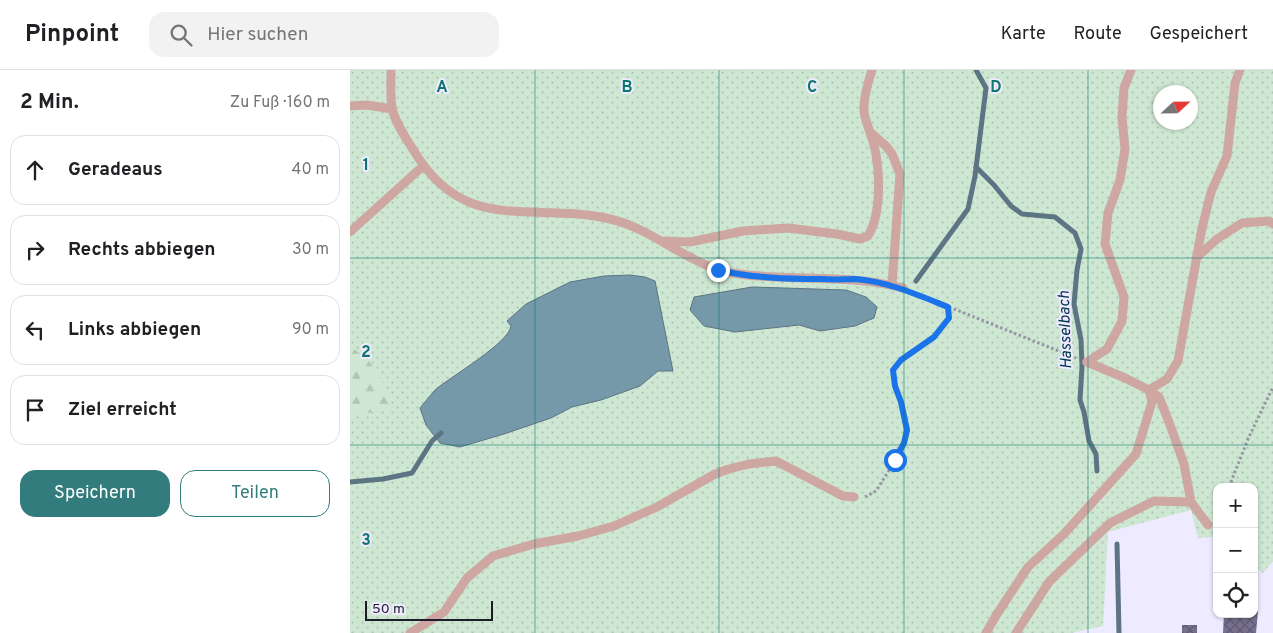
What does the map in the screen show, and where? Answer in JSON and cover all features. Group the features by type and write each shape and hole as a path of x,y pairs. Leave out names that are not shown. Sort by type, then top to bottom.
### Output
{"lane":[{"path":"391,70 392,109 423,166 455,196 471,204 493,210 597,217 612,220 633,227 694,260 718,270 738,274 856,280 903,288"},
{"path":"659,240 690,242 743,231 788,228 864,238 868,236 874,225 878,201 877,167 864,104 872,70"},
{"path":"1131,70 1124,88 1122,118 1125,149 1120,180 1108,213 1105,244 1124,297 1122,321 1107,349 1087,362 1125,378 1159,397 1184,464 1191,502 1208,525"},
{"path":"1149,390 1167,379 1178,361 1196,258 1211,192 1227,156 1235,83 1240,70"},
{"path":"350,106 367,105 392,109"},
{"path":"871,133 892,154 900,174 892,285"},
{"path":"350,232 378,209 423,166"},
{"path":"1196,258 1217,240 1242,223 1269,222 1273,224"},
{"path":"986,633 1028,567 1064,534 1136,454 1152,402 1149,390"},
{"path":"410,633 444,612 467,578 493,556 534,544 578,536 614,526 657,507 716,474 729,469 749,464 776,461 793,468 843,496 854,497"},
{"path":"1016,633 1049,582 1110,523 1154,501 1191,502"}],"path":[{"path":"903,288 1070,355"},
{"path":"854,497 864,497 876,491 904,443 907,430 901,402 895,386 893,370 901,360 934,337 949,318 948,307"},
{"path":"1231,483 1248,439 1273,387"}],"green space":[{"path":"350,70 1273,70 1273,561 1263,573 1258,570 1258,483 1213,483 1213,537 1198,538 1191,510 1108,532 1103,626 1071,633 350,633"},
{"path":"350,347 367,358 389,392 389,410 360,414 350,413"}],"water":[{"path":"630,275 645,277 655,281 673,371 658,371 640,386 601,400 572,407 551,418 504,434 460,447 440,443 426,425 420,408 435,390 478,360 500,341 508,333 511,326 507,321 526,304 570,282 604,276"},
{"path":"752,287 846,290 866,297 877,307 874,318 855,326 820,331 799,325 735,332 704,326 690,310 694,297"}],"building":[{"path":"1224,618 1257,618 1256,633 1223,633"},
{"path":"1182,625 1197,625 1197,633 1182,633"}],"waterway":[{"path":"916,281 968,209 975,176 986,88 976,70"},
{"name":"Hasselbach","path":"976,167 1011,206 1022,214 1055,217 1075,233 1081,249 1074,304 1081,340 1080,400 1089,441 1096,454 1097,471"},
{"path":"350,482 383,479 412,473 432,441 441,433"},
{"name":"Hasselbach","path":"1117,544 1119,633"}],"route":[{"path":"718,270 759,276 856,280 892,285 948,307 949,318 934,337 901,360 893,370 895,386 901,402 907,430 904,443 895,460"}]}
